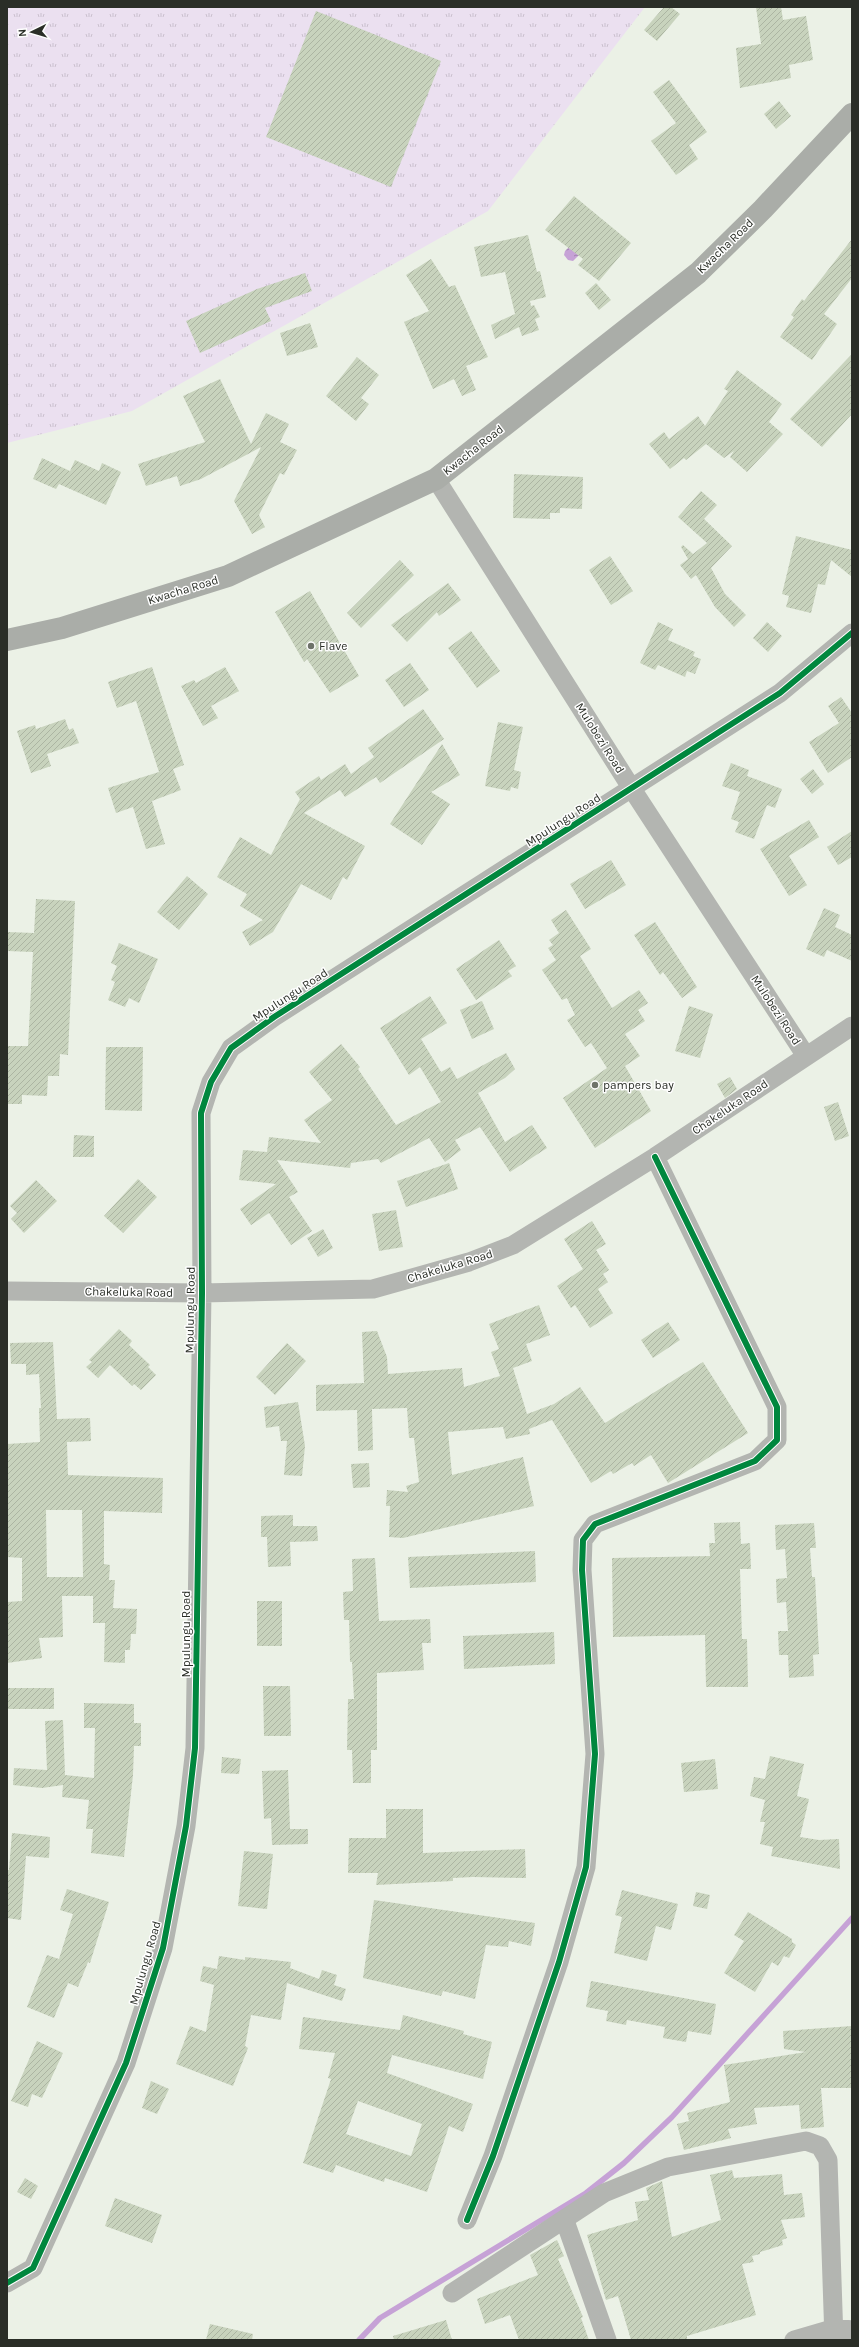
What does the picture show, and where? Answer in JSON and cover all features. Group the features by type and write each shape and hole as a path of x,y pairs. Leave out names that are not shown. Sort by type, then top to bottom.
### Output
{"main road":[{"name":"Kwacha Road","path":"7,640 62,628 228,576 436,479 698,273 763,209 852,114"}],"street":[{"name":"Mulobezi Road","path":"436,479 632,789 806,1056"},
{"name":"Mpulungu Road","path":"7,2283 34,2268 126,2063 165,1940 186,1826 195,1748 202,1293 200,1113 211,1082 232,1048 274,1017 780,693 852,633"},
{"name":"Chakeluka Road","path":"7,1291 202,1293 373,1289 469,1262 513,1245 656,1157 852,1026"},
{"path":"467,2220 493,2156 559,1962 586,1867 595,1754 582,1570 583,1540 595,1524 755,1461 777,1440 777,1407 656,1157"},
{"path":"452,2293 565,2221 604,2193 668,2167 806,2141 820,2146 828,2160 840,2332 794,2340"},
{"path":"565,2221 607,2340"}],"green space":[{"path":"7,7 645,7 488,211 132,411 7,443"}],"water":[{"path":"575,241 585,249 573,261 568,260 564,255 565,251"}],"building":[{"path":"664,7 671,7 680,14 657,41 644,30"},
{"path":"756,7 781,7 783,20 806,16 813,60 789,65 791,78 740,88 736,48 761,44"},
{"path":"316,11 441,61 391,187 266,137"},
{"path":"669,80 707,132 689,145 698,159 676,175 651,141 676,123 653,92"},
{"path":"779,101 791,116 776,129 764,114"},
{"path":"574,196 631,243 599,281 578,265 583,259 545,230"},
{"path":"528,235 537,272 540,271 546,297 530,301 531,306 534,305 540,317 535,319 539,330 522,336 519,327 495,339 491,325 515,314 505,272 481,277 474,247"},
{"path":"852,239 852,278 824,314 837,324 812,360 780,337 794,317 791,315 802,299 804,301"},
{"path":"431,259 449,287 455,285 488,357 466,366 476,390 462,396 454,379 433,389 404,322 429,311 406,275"},
{"path":"305,273 312,291 265,308 271,321 200,353 186,321 257,289"},
{"path":"596,283 611,300 599,310 585,293"},
{"path":"310,323 318,347 287,356 280,333"},
{"path":"852,354 852,414 822,447 790,419"},
{"path":"357,357 379,375 361,398 369,404 356,421 326,396"},
{"path":"737,370 782,404 769,422 783,434 747,472 730,457 734,451 724,458 706,444 686,460 684,458 670,469 649,444 664,432 669,439 698,416 705,426 728,391 724,389"},
{"path":"220,379 251,444 266,413 289,424 280,442 297,450 284,475 280,473 259,515 265,527 252,534 234,501 261,447 201,479 180,486 177,476 146,486 138,464 205,442 183,396"},
{"path":"42,458 70,471 75,460 99,471 102,463 121,472 106,505 59,484 56,489 33,479"},
{"path":"514,474 583,477 582,509 560,508 560,513 550,513 550,519 513,518"},
{"path":"701,491 717,505 704,519 732,546 711,568 725,594 746,615 734,627 715,607 696,575 691,579 680,565 688,559 681,547 683,545 693,554 707,543 678,517"},
{"path":"796,536 852,550 852,577 831,560 825,585 818,584 811,613 786,607 789,596 782,594"},
{"path":"610,556 633,591 611,605 589,570"},
{"path":"400,560 414,575 361,628 347,613"},
{"path":"448,583 461,600 439,616 437,612 407,642 391,625"},
{"path":"310,591 359,676 330,693 307,659 304,662 275,612"},
{"path":"658,622 673,629 668,640 695,652 693,656 701,659 695,674 687,671 685,677 658,665 655,670 640,663"},
{"path":"767,622 782,636 768,652 753,638"},
{"path":"471,631 500,671 477,688 448,648"},
{"path":"410,663 429,690 404,707 385,680"},
{"path":"152,667 184,765 173,769 181,790 152,801 165,844 146,849 133,807 116,813 108,788 159,772 136,701 117,708 108,682"},
{"path":"225,667 239,691 211,706 218,718 203,726 181,686 194,680 196,683"},
{"path":"841,697 852,713 852,757 828,773 809,742 839,723 828,706"},
{"path":"423,709 444,739 380,783 376,777 345,797 340,790 304,813 365,846 347,880 343,877 331,900 301,884 273,932 250,946 242,932 263,920 240,906 247,894 217,877 240,837 271,855 300,799 295,792 319,776 321,780 345,764 351,774 374,757 368,748"},
{"path":"65,719 69,730 73,728 79,743 47,754 51,766 31,773 17,731 35,725 36,729"},
{"path":"498,722 523,727 514,770 521,772 518,789 511,787 510,791 485,786"},
{"path":"442,744 460,775 431,792 450,804 422,845 390,824"},
{"path":"731,763 749,770 747,776 782,789 775,808 767,805 754,839 735,832 739,822 731,819 740,792 722,786"},
{"path":"813,769 824,784 812,794 800,779"},
{"path":"809,820 819,837 789,856 807,885 789,896 760,849"},
{"path":"852,831 852,857 838,865 827,847"},
{"path":"611,860 626,885 585,909 570,884"},
{"path":"187,876 208,894 179,930 157,912"},
{"path":"36,899 75,901 68,1055 60,1054 59,1076 48,1076 47,1096 22,1095 22,1104 7,1104 7,1046 28,1046 33,952 7,951 7,932 34,933"},
{"path":"824,908 840,915 835,927 852,935 852,961 827,950 824,957 806,949"},
{"path":"566,910 591,949 580,956 612,1008 639,990 648,1003 638,1010 645,1021 625,1034 640,1056 625,1066 651,1111 595,1148 563,1098 607,1068 591,1043 585,1047 567,1020 575,1015 567,998 562,1000 542,970 556,960 548,948 553,945 549,940 559,933 551,920"},
{"path":"655,922 697,987 682,998 663,972 660,975 634,935"},
{"path":"499,940 516,966 508,971 512,976 476,1000 456,969"},
{"path":"119,943 158,959 139,1003 129,998 125,1007 108,1000 115,982 111,980 117,966 111,963"},
{"path":"430,996 447,1023 421,1039 441,1072 450,1067 457,1079 506,1053 515,1069 505,1078 478,1093 505,1142 532,1125 547,1148 510,1172 480,1127 455,1140 461,1150 445,1162 429,1138 381,1163 378,1159 351,1163 350,1168 277,1160 298,1192 289,1197 312,1231 291,1245 269,1213 251,1225 240,1209 276,1184 239,1180 243,1150 267,1152 269,1137 321,1143 304,1120 332,1100 309,1072 341,1044 360,1067 358,1069 396,1125 441,1102 420,1067 409,1075 380,1028"},
{"path":"482,1001 494,1029 472,1039 460,1010"},
{"path":"689,1006 713,1014 700,1058 675,1051"},
{"path":"106,1047 143,1047 142,1111 105,1110"},
{"path":"730,1077 737,1089 725,1098 717,1084"},
{"path":"838,1102 849,1136 835,1141 824,1107"},
{"path":"74,1135 94,1136 94,1157 73,1157"},
{"path":"449,1163 458,1189 406,1207 397,1181"},
{"path":"138,1179 157,1197 123,1233 104,1216"},
{"path":"36,1180 57,1201 24,1233 11,1219 17,1213 10,1206"},
{"path":"396,1210 403,1247 379,1251 372,1214"},
{"path":"592,1221 606,1244 596,1250 609,1270 603,1274 608,1282 598,1289 613,1313 590,1328 575,1305 571,1308 557,1286 583,1269 564,1239"},
{"path":"323,1229 333,1248 318,1257 307,1238"},
{"path":"539,1305 550,1335 526,1344 532,1361 513,1368 527,1414 554,1404 580,1387 605,1423 703,1362 748,1433 668,1483 651,1455 634,1466 632,1463 613,1474 611,1471 591,1483 552,1420 529,1429 530,1434 506,1439 503,1427 448,1432 452,1475 523,1457 534,1506 403,1538 389,1537 390,1506 386,1506 387,1490 408,1492 406,1486 419,1482 414,1438 409,1438 407,1408 372,1409 373,1450 358,1451 357,1410 316,1411 316,1385 364,1383 362,1332 377,1331 387,1357 388,1374 462,1368 464,1387 500,1376 491,1352 499,1349 489,1324"},
{"path":"668,1322 680,1340 653,1358 641,1340"},
{"path":"119,1329 132,1341 129,1345 150,1365 148,1367 156,1375 141,1390 134,1384 132,1386 110,1365 98,1378 86,1367 92,1362 89,1360"},
{"path":"53,1342 57,1419 90,1418 91,1441 67,1442 68,1475 163,1478 162,1513 104,1511 104,1564 110,1565 109,1580 115,1580 113,1608 137,1609 136,1634 131,1634 130,1650 125,1650 125,1663 104,1662 105,1623 93,1623 93,1596 62,1596 63,1637 39,1638 42,1658 7,1663 7,1602 22,1601 22,1558 7,1557 7,1444 40,1442 39,1408 41,1408 39,1374 26,1375 26,1364 11,1364 10,1343","holes":["46,1510 82,1510 83,1577 47,1577"]},
{"path":"287,1343 306,1361 275,1395 256,1377"},
{"path":"298,1402 305,1446 302,1476 284,1475 287,1441 281,1441 279,1426 266,1428 264,1407"},
{"path":"369,1463 370,1487 353,1488 351,1464"},
{"path":"293,1515 293,1526 317,1526 318,1541 290,1542 291,1566 268,1567 267,1537 261,1537 261,1516"},
{"path":"740,1522 741,1544 750,1543 751,1569 740,1569 742,1639 747,1639 748,1687 706,1687 705,1635 613,1637 612,1558 710,1556 709,1543 715,1543 714,1523"},
{"path":"814,1523 816,1548 810,1548 812,1577 815,1577 819,1654 813,1655 814,1676 789,1678 788,1655 779,1655 778,1631 788,1631 786,1602 777,1603 776,1579 787,1578 785,1549 776,1550 775,1525"},
{"path":"535,1551 536,1582 410,1588 408,1557"},
{"path":"375,1558 379,1621 430,1619 431,1643 422,1643 424,1670 377,1673 377,1750 371,1750 371,1783 353,1783 352,1750 347,1750 348,1699 354,1699 352,1662 350,1662 349,1620 344,1620 343,1592 353,1591 352,1559"},
{"path":"257,1601 282,1601 282,1646 257,1646"},
{"path":"554,1632 555,1664 464,1669 463,1636"},
{"path":"263,1686 290,1686 291,1736 264,1736"},
{"path":"7,1688 54,1688 54,1709 7,1709"},
{"path":"84,1703 134,1704 134,1723 141,1723 141,1746 134,1746 133,1775 124,1857 91,1853 93,1829 86,1829 89,1800 62,1797 63,1785 42,1788 13,1785 14,1768 47,1770 45,1721 63,1720 65,1775 94,1778 95,1728 84,1728"},
{"path":"770,1756 804,1764 797,1796 809,1799 800,1837 819,1840 839,1839 840,1869 771,1856 773,1847 760,1844 765,1822 760,1822 765,1800 750,1796 754,1777 765,1779"},
{"path":"222,1757 241,1759 239,1774 221,1773"},
{"path":"715,1759 718,1789 684,1792 681,1763"},
{"path":"288,1770 290,1829 308,1829 308,1844 272,1845 271,1818 264,1819 262,1771"},
{"path":"386,1809 423,1809 423,1853 525,1849 526,1878 473,1877 453,1878 453,1881 376,1885 378,1873 348,1873 349,1838 386,1838"},
{"path":"12,1833 50,1837 49,1858 26,1856 21,1920 7,1918 7,1870 9,1870"},
{"path":"244,1851 273,1854 267,1909 238,1906"},
{"path":"67,1889 109,1902 90,1963 88,1962 78,1987 68,1983 54,2018 27,2007 47,1955 59,1959 73,1914 60,1910"},
{"path":"622,1890 678,1904 671,1930 656,1926 647,1961 614,1953 622,1917 615,1915"},
{"path":"696,1892 710,1895 707,1909 693,1906"},
{"path":"374,1900 535,1923 531,1946 509,1941 508,1947 486,1945 475,1999 443,1991 441,1996 363,1978"},
{"path":"748,1912 792,1939 792,1942 796,1945 789,1958 784,1956 778,1966 772,1962 755,1992 724,1973 744,1941 734,1935"},
{"path":"219,1956 245,1960 245,1957 291,1962 290,1968 319,1979 322,1970 337,1975 334,1985 346,1989 342,2001 287,1983 281,2020 251,2015 245,2046 248,2048 233,2086 176,2064 190,2026 206,2032 214,1985 200,1981 203,1966 217,1969"},
{"path":"591,1981 716,2004 711,2035 688,2031 686,2042 663,2038 665,2027 627,2020 626,2025 606,2021 608,2011 586,2007"},
{"path":"403,2015 464,2031 463,2034 492,2042 483,2079 392,2055 387,2073 473,2104 463,2132 449,2126 427,2192 385,2178 384,2182 336,2165 333,2173 303,2163 331,2079 328,2078 335,2053 299,2049 303,2017 400,2030","holes":["358,2101 422,2124 411,2156 346,2134"]},
{"path":"852,2026 852,2088 821,2088 824,2127 801,2129 799,2105 754,2108 757,2124 728,2129 731,2138 684,2150 677,2124 689,2121 687,2113 730,2102 724,2065 806,2052 784,2049 783,2031"},
{"path":"37,2041 63,2053 42,2098 32,2094 28,2107 11,2101"},
{"path":"151,2081 169,2089 157,2114 142,2108"},
{"path":"732,2170 734,2178 782,2174 784,2195 802,2193 805,2217 781,2220 787,2238 782,2240 783,2245 760,2252 760,2254 752,2256 754,2262 742,2264 756,2315 687,2336 687,2340 631,2340 618,2296 606,2300 587,2235 638,2220 635,2202 649,2200 646,2188 662,2181 672,2237 721,2220 710,2175"},
{"path":"25,2178 38,2186 31,2199 17,2192"},
{"path":"115,2198 162,2215 152,2243 105,2226"},
{"path":"557,2240 564,2256 558,2259 583,2317 581,2318 589,2340 519,2340 510,2315 485,2324 477,2299 538,2275 530,2255"},
{"path":"446,2320 452,2340 394,2340 393,2336"},
{"path":"210,2324 253,2334 252,2340 206,2340"}],"waterway":[{"path":"359,2340 380,2318 586,2193 624,2163 672,2117 852,1918"}],"cycle path":[{"path":"7,2283 33,2268 126,2063 163,1948 186,1826 195,1748 202,1293 201,1113 211,1082 231,1048 274,1017 780,693 852,633"},
{"path":"467,2220 493,2156 559,1962 586,1867 595,1754 582,1570 583,1540 595,1524 755,1461 777,1440 777,1407 655,1157"}],"place":[{"name":"Flave","path":"311,646"},
{"name":"pampers bay","path":"595,1085"}]}
